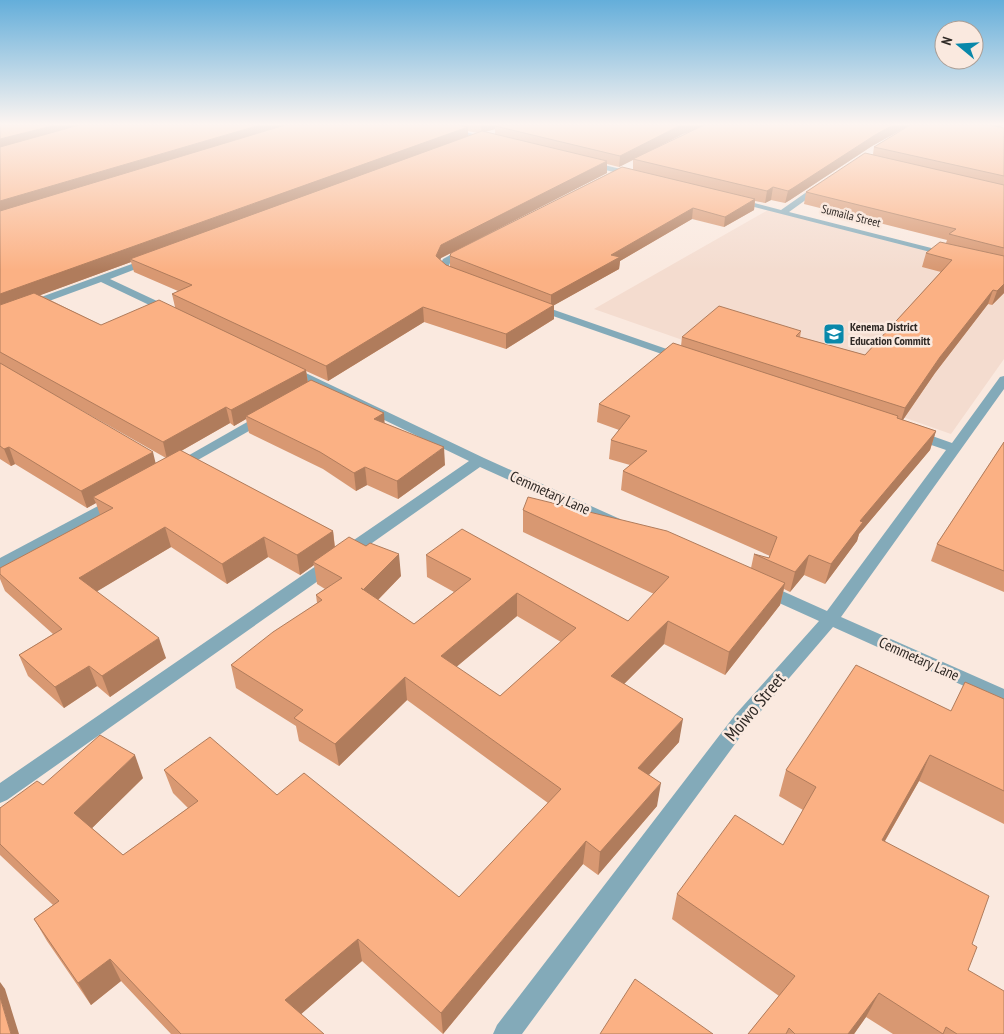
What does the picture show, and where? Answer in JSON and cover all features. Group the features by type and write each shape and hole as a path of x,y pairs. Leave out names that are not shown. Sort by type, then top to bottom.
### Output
{"street":[{"path":"606,180 619,173"},
{"path":"636,173 641,176"},
{"path":"783,212 827,183"},
{"name":"Sumaila Street","path":"730,199 955,255"},
{"path":"467,281 451,275 443,269 446,261 476,245"},
{"path":"0,316 160,256"},
{"path":"101,278 179,316"},
{"path":"526,304 689,360"},
{"name":"Cemmetary Lane","path":"280,365 479,461 631,529"},
{"name":"Moiwo Street","path":"506,1034 742,720 830,620 1004,380"},
{"path":"304,394 321,385"},
{"path":"166,469 280,408"},
{"path":"898,429 954,448"},
{"path":"0,794 479,461"},
{"path":"0,565 125,495"},
{"name":"Cemmetary Lane","path":"749,582 1004,697"}],"shaded area":[{"name":"Kenema District Education Committ","path":"768,210 1004,269 1004,359 951,434 594,309"}],"building":[{"path":"0,173 95,173 0,201"},
{"path":"125,173 338,173 0,294 0,211"},
{"path":"366,173 583,173 441,245 436,256 446,265 554,305 506,334 423,307 326,366 172,294 192,285 130,259"},
{"path":"610,173 648,173 755,199 725,217 693,208 611,255 620,257 551,295 450,256 451,253"},
{"path":"693,173 816,173 788,191 773,187 767,191"},
{"path":"834,173 953,173 1004,185 1004,248 949,234 956,229 806,192"},
{"path":"992,173 1004,173 1004,176"},
{"path":"940,242 1004,256 1004,284 997,291 993,290 940,357 905,408 682,337 719,306 801,331 796,336 865,355 952,260 926,253"},
{"path":"34,293 101,325 159,300 306,370 231,410 226,407 163,442 0,352 0,305"},
{"path":"673,343 898,416 897,418 936,431 860,521 863,522 831,564 809,555 795,572 754,554 769,558 777,537 623,471 647,451 611,440 630,416 599,404"},
{"path":"0,363 153,452 81,491 9,447 4,449 0,446"},
{"path":"311,380 384,413 374,419 444,447 397,481 365,467 354,473 320,452 246,416"},
{"path":"1004,442 1004,571 937,544"},
{"path":"180,450 333,531 297,555 264,537 222,564 165,527 79,578 159,638 102,676 89,666 55,687 19,655 62,629 0,574 0,568 113,508 93,497"},
{"path":"528,497 667,531 785,583 729,652 668,621 611,676 683,719 638,768 661,783 600,852 586,841 441,1013 358,939 285,1000 324,1034 181,1034 110,959 78,983 34,919 59,901 0,844 0,808 37,781 43,785 100,735 135,755 74,813 123,855 198,801 164,770 210,737 277,795 304,773 459,897 561,789 405,677 335,744 294,718 303,710 231,665 273,632 322,600 316,595 342,578 313,562 349,537 366,546 370,543 399,554 363,590 414,624 471,579 426,555 462,529 628,621 669,577 523,510","holes":["517,593 576,628 500,696 441,656"]},
{"path":"856,665 951,711 965,682 1004,699 1004,791 930,755 882,840 989,896 972,944 977,947 968,970 1004,991 1004,1034 957,1034 946,1027 943,1034 879,993 848,1034 795,1034 789,1028 786,1034 748,1034 795,976 677,894 735,815 783,845 816,787 786,770"},
{"path":"635,979 713,1034 600,1034"},
{"path":"0,997 11,1034 0,1034"}],"place":[{"name":"Kenema District Education Committ","path":"834,334"}]}
